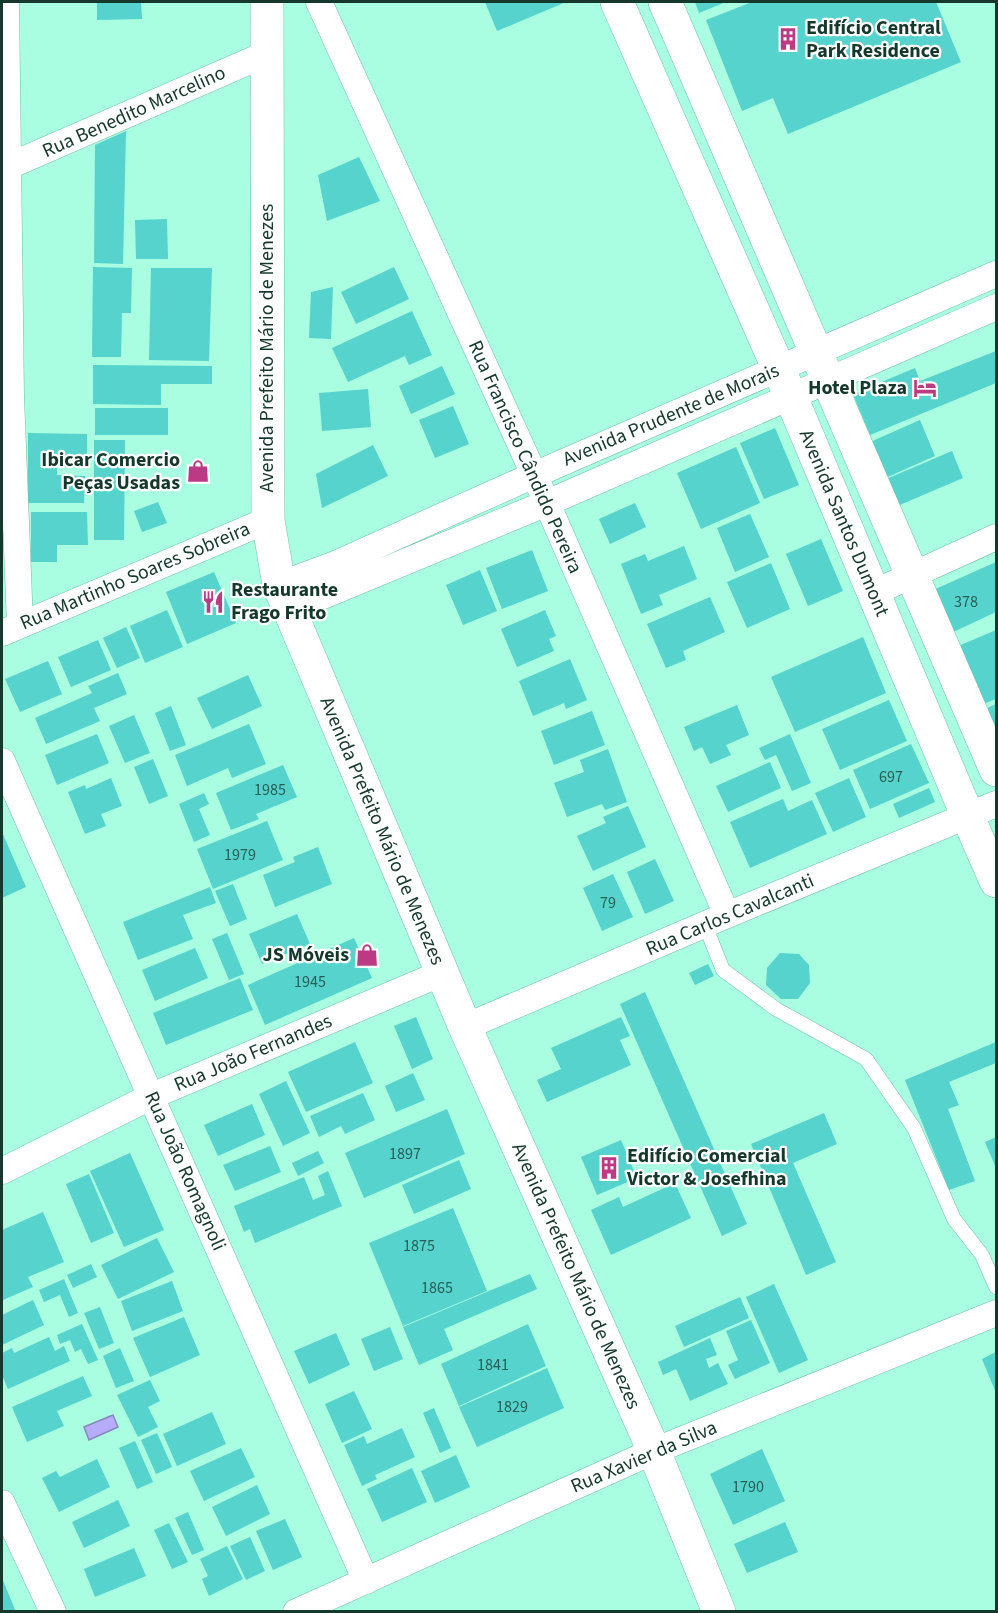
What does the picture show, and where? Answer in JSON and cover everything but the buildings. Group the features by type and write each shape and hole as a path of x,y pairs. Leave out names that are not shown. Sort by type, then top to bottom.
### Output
{"main road":[{"name":"Avenida Santos Dumont","path":"617,2 785,383 873,593 982,810 996,881"},
{"name":"Avenida Santos Dumont","path":"665,2 996,770"},
{"name":"Avenida Prefeito Mário de Menezes","path":"269,3 266,54 268,520 284,597 465,1027 654,1451 719,1611"},
{"path":"646,67 686,51"},
{"path":"725,247 764,231"}],"street":[{"path":"6,2 6,399 11,628"},
{"name":"Rua Francisco Cândido Pereira","path":"319,2 547,503 716,920"},
{"name":"Rua Benedito Marcelino","path":"5,168 266,54"},
{"name":"Avenida Prudente de Morais","path":"284,597 547,503 785,383 994,283"},
{"name":"Avenida Prudente de Morais","path":"823,366 996,307"},
{"name":"Avenida Prudente de Morais","path":"284,597 333,565 534,475 785,383"},
{"name":"Rua Martinho Soares Sobreira","path":"11,628 268,520"},
{"path":"873,593 996,537"},
{"name":"Rua João Romagnoli","path":"2,761 366,1581"},
{"name":"Rua Carlos Cavalcanti","path":"465,1027 982,810"},
{"name":"Rua João Fernandes","path":"2,1171 152,1096 442,973"},
{"name":"Rua Xavier da Silva","path":"296,1611 654,1451 996,1312"},
{"path":"2,1503 53,1611"}],"lane":[{"path":"716,920 723,970 776,1009 866,1059 914,1128 954,1219 982,1255 996,1287"}],"shaded area":[{"path":"113,1415 118,1427 89,1440 84,1427"}],"place":[{"name":"Edifício Central Park Residence","path":"788,39"},
{"name":"Hotel Plaza","path":"925,388"},
{"name":"Ibicar Comercio Peças Usadas","path":"198,471"},
{"name":"Restaurante Frago Frito","path":"213,602"},
{"name":"JS Móveis","path":"367,955"},
{"name":"Edifício Comercial Victor & Josefhina","path":"609,1168"}]}
